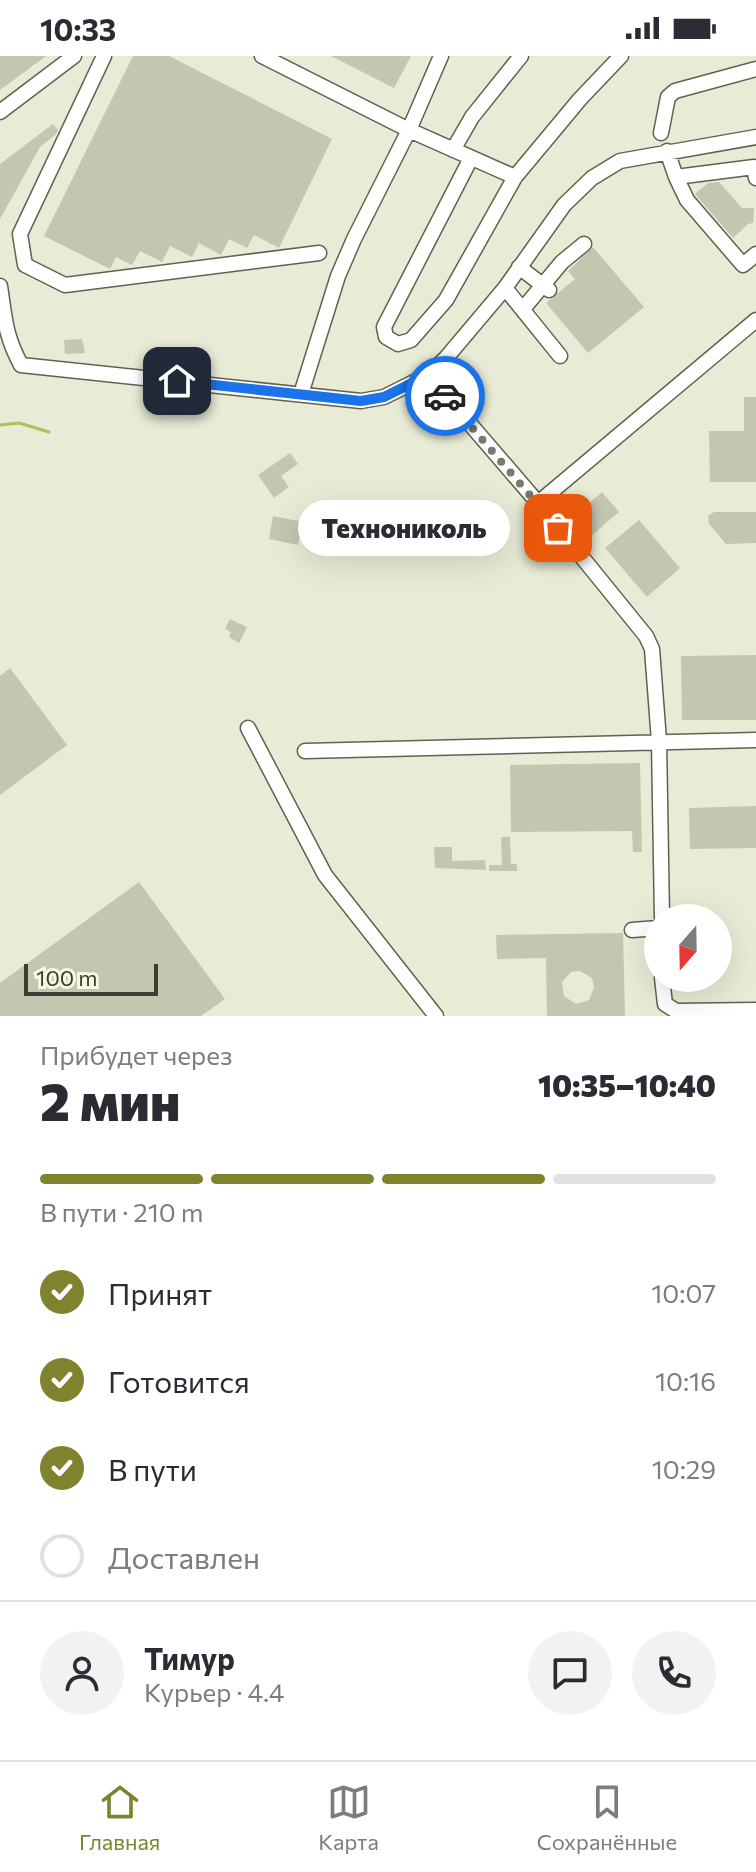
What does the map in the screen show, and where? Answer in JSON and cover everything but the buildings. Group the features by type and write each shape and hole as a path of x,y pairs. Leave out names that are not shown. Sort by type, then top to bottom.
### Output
{"street":[{"path":"0,112 74,56"},
{"path":"104,56 20,234 25,265 65,285 319,253"},
{"path":"262,56 409,130 515,177"},
{"path":"301,394 338,276 441,56"},
{"path":"453,150 472,117 521,56"},
{"path":"471,158 384,327 386,337 398,344 411,340 446,300 515,177 580,99 621,56"},
{"path":"661,133 668,97 675,91 756,69"},
{"path":"0,286 1,317 21,365 361,401 384,397 428,375 446,358 505,288 564,205 592,178 620,161 756,137"},
{"path":"666,152 687,200 743,265 756,254"},
{"path":"676,177 754,167 756,178"},
{"path":"523,309 546,288 562,262 584,244"},
{"path":"519,267 546,288"},
{"path":"505,288 560,356"},
{"path":"538,503 756,320"},
{"path":"428,375 646,636 655,662 662,904"},
{"path":"248,728 325,875 436,1016"},
{"path":"305,751 756,740"},
{"path":"632,930 644,929"},
{"path":"663,992 667,1012 756,1010"}],"waterway":[{"path":"0,425 19,423 49,432"}],"way so far":[{"path":"445,396 558,528"}],"place":[{"name":"Технониколь","path":"558,528"}],"route":[{"path":"177,381 361,401 384,397 428,375 445,396"}]}
